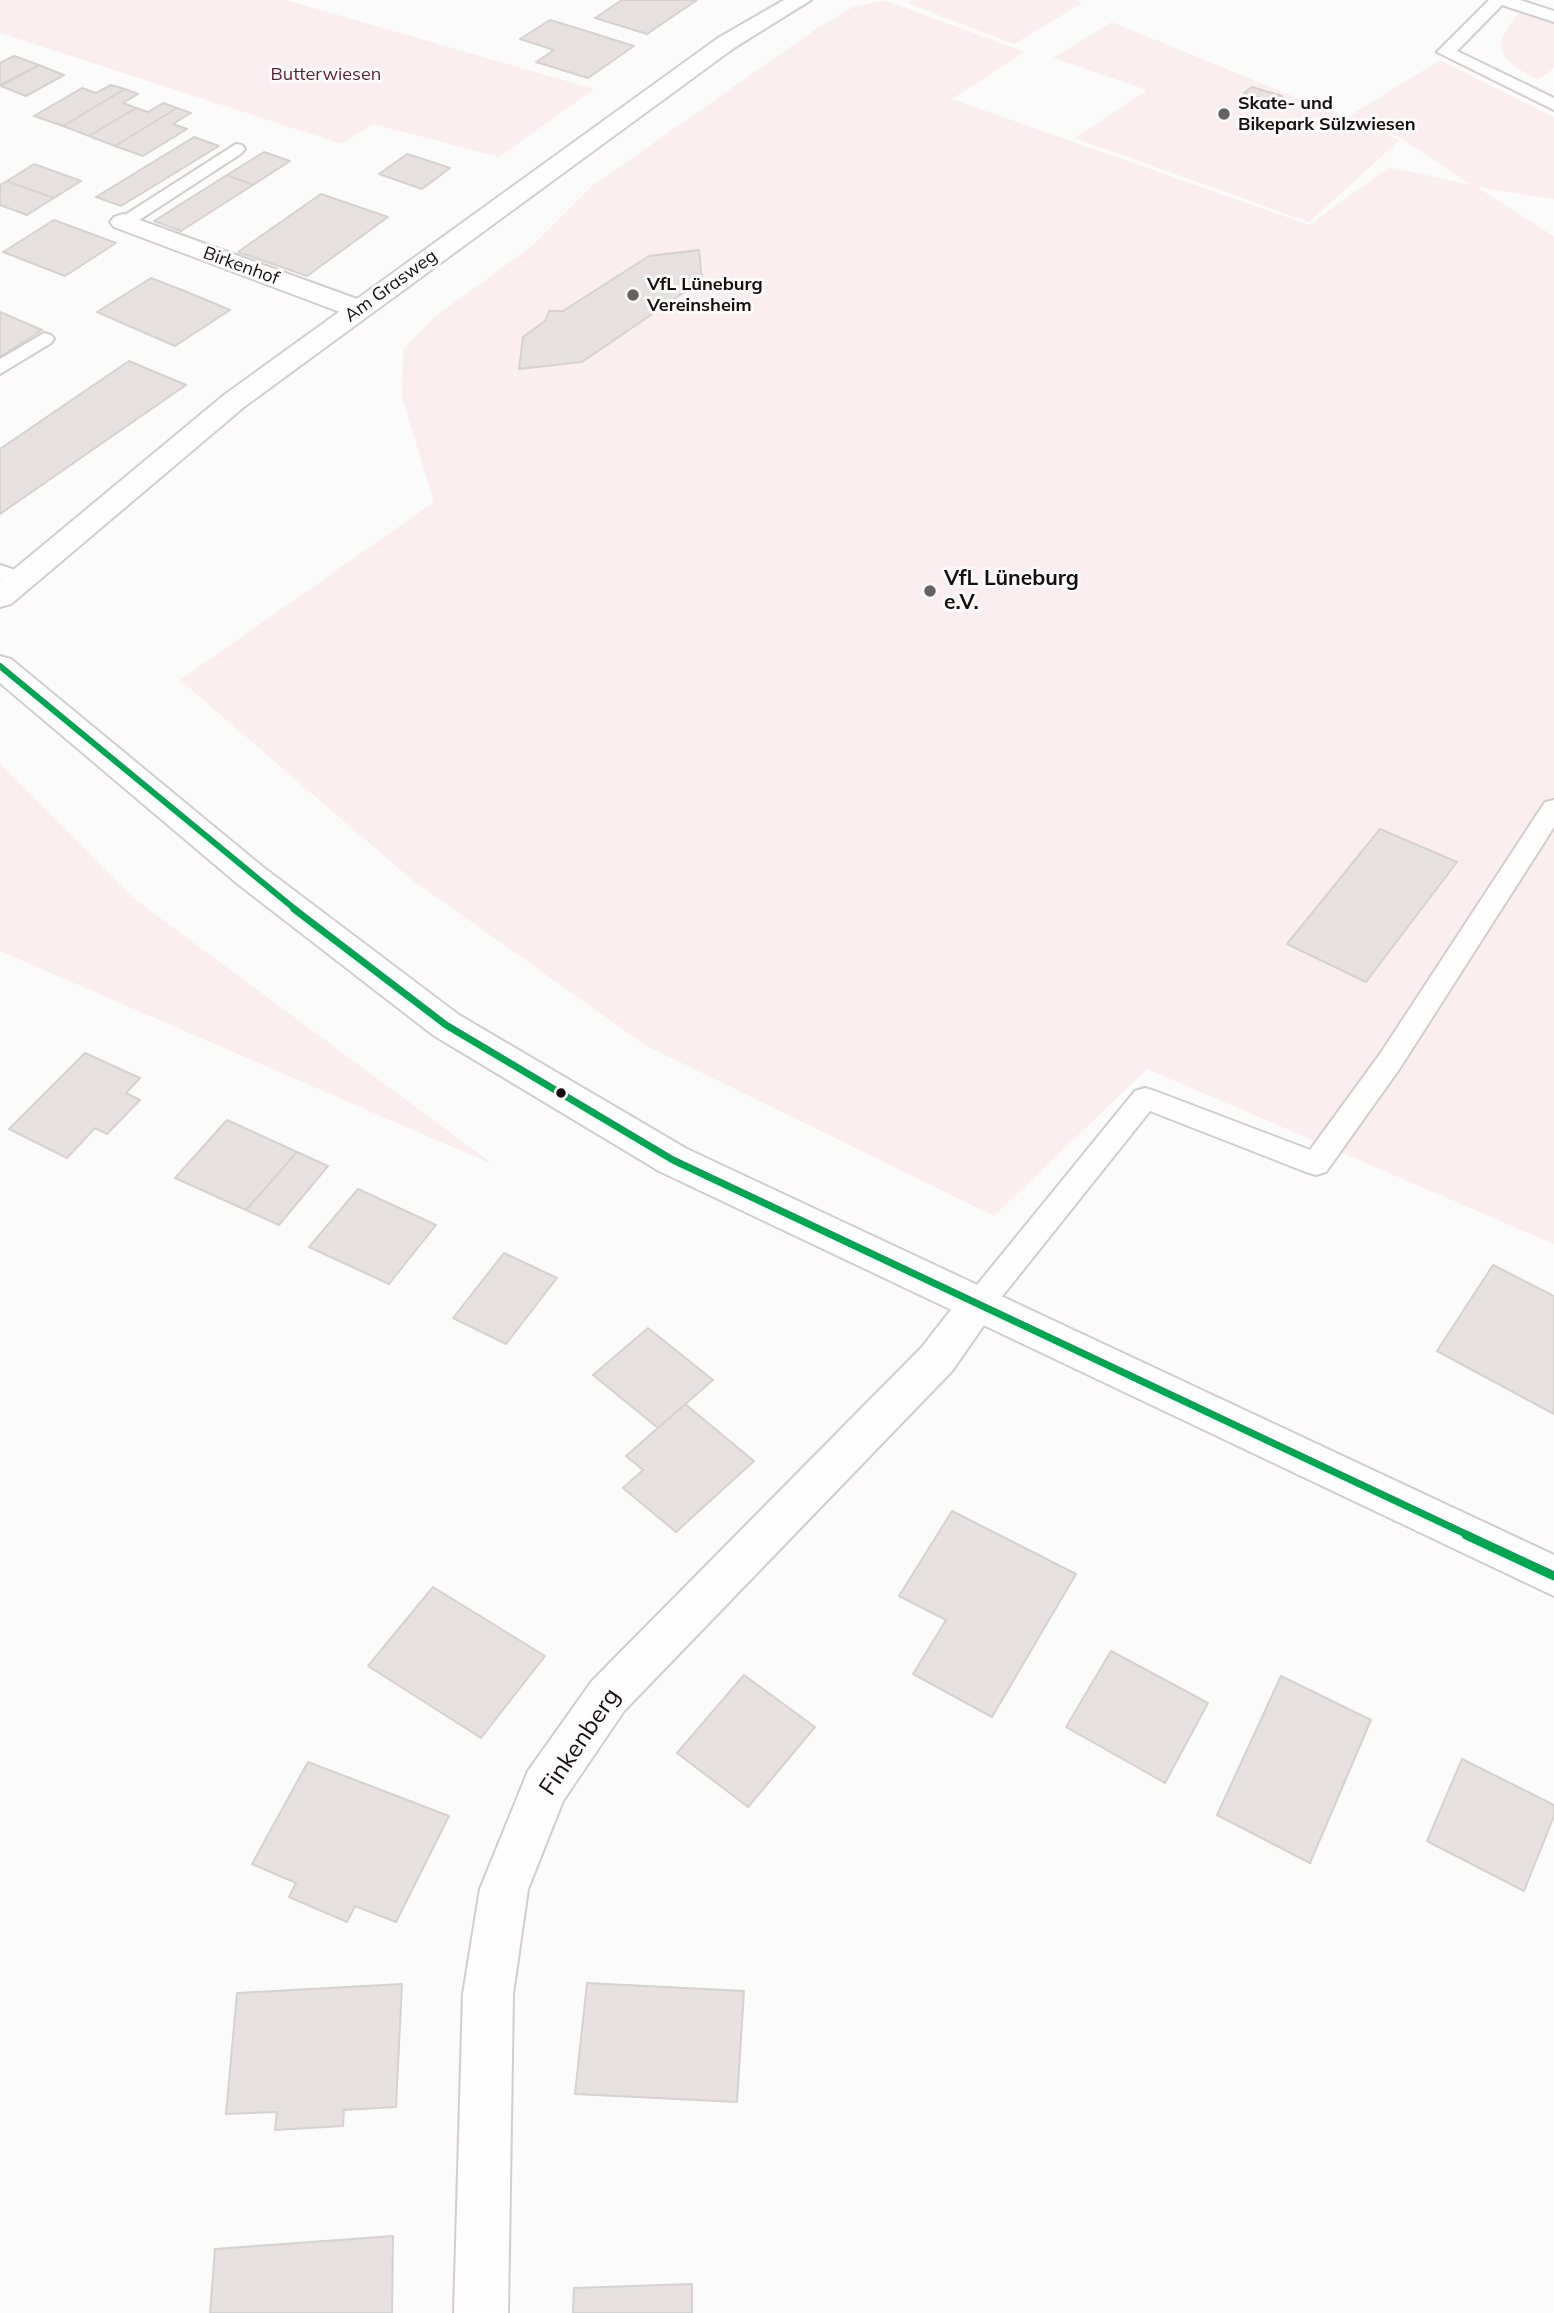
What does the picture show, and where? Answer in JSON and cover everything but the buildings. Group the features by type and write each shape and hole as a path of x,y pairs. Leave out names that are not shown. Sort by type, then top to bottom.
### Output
{"main road":[{"name":"Am Grasweg","path":"6,583 234,401 358,309 726,43 800,0"},
{"name":"Birkenhof","path":"123,222 358,309"},
{"path":"0,666 251,876 446,1025 673,1160 1554,1576"},
{"name":"Finkenberg","path":"481,2313 488,1994 504,1889 545,1787 608,1696 937,1359 978,1305"}],"lane":[{"path":"1497,0 1446,52 1550,98"},
{"path":"1504,0 1554,17"},
{"path":"123,222 236,149"},
{"path":"0,368 44,339"},
{"path":"978,1305 1145,1098 1316,1164 1390,1061 1554,808"}],"green space":[{"name":"Butterwiesen","path":"0,0 286,0 594,89 499,157 373,124 342,144 0,33"},
{"name":"VfL Lüneburg e.V.","path":"884,0 1025,52 952,99 1309,225 1389,167 1472,185 1397,136 1349,116 1440,60 1554,117 1554,199 1477,187 1554,236 1554,1244 1147,1069 994,1216 645,1045 411,879 180,680 434,502 402,397 403,349 436,316 533,245 592,186 816,29 853,7"},
{"path":"912,0 1075,0 1082,3 1014,44 907,3"},
{"path":"1520,13 1554,24 1554,68 1538,80 1515,66 1503,52 1501,44 1504,35"},
{"name":"Skate- und Bikepark Sülzwiesen","path":"1112,22 1400,140 1309,222 1075,138 1147,90 1053,58"},
{"path":"0,763 132,897 494,1165 0,951"}],"transit line":[{"path":"0,666 251,876 446,1025 673,1160 1554,1576"}],"place":[{"name":"Skate- und Bikepark Sülzwiesen","path":"1224,114"},
{"name":"VfL Lüneburg Vereinsheim","path":"633,295"},
{"name":"VfL Lüneburg e.V.","path":"930,591"}]}
